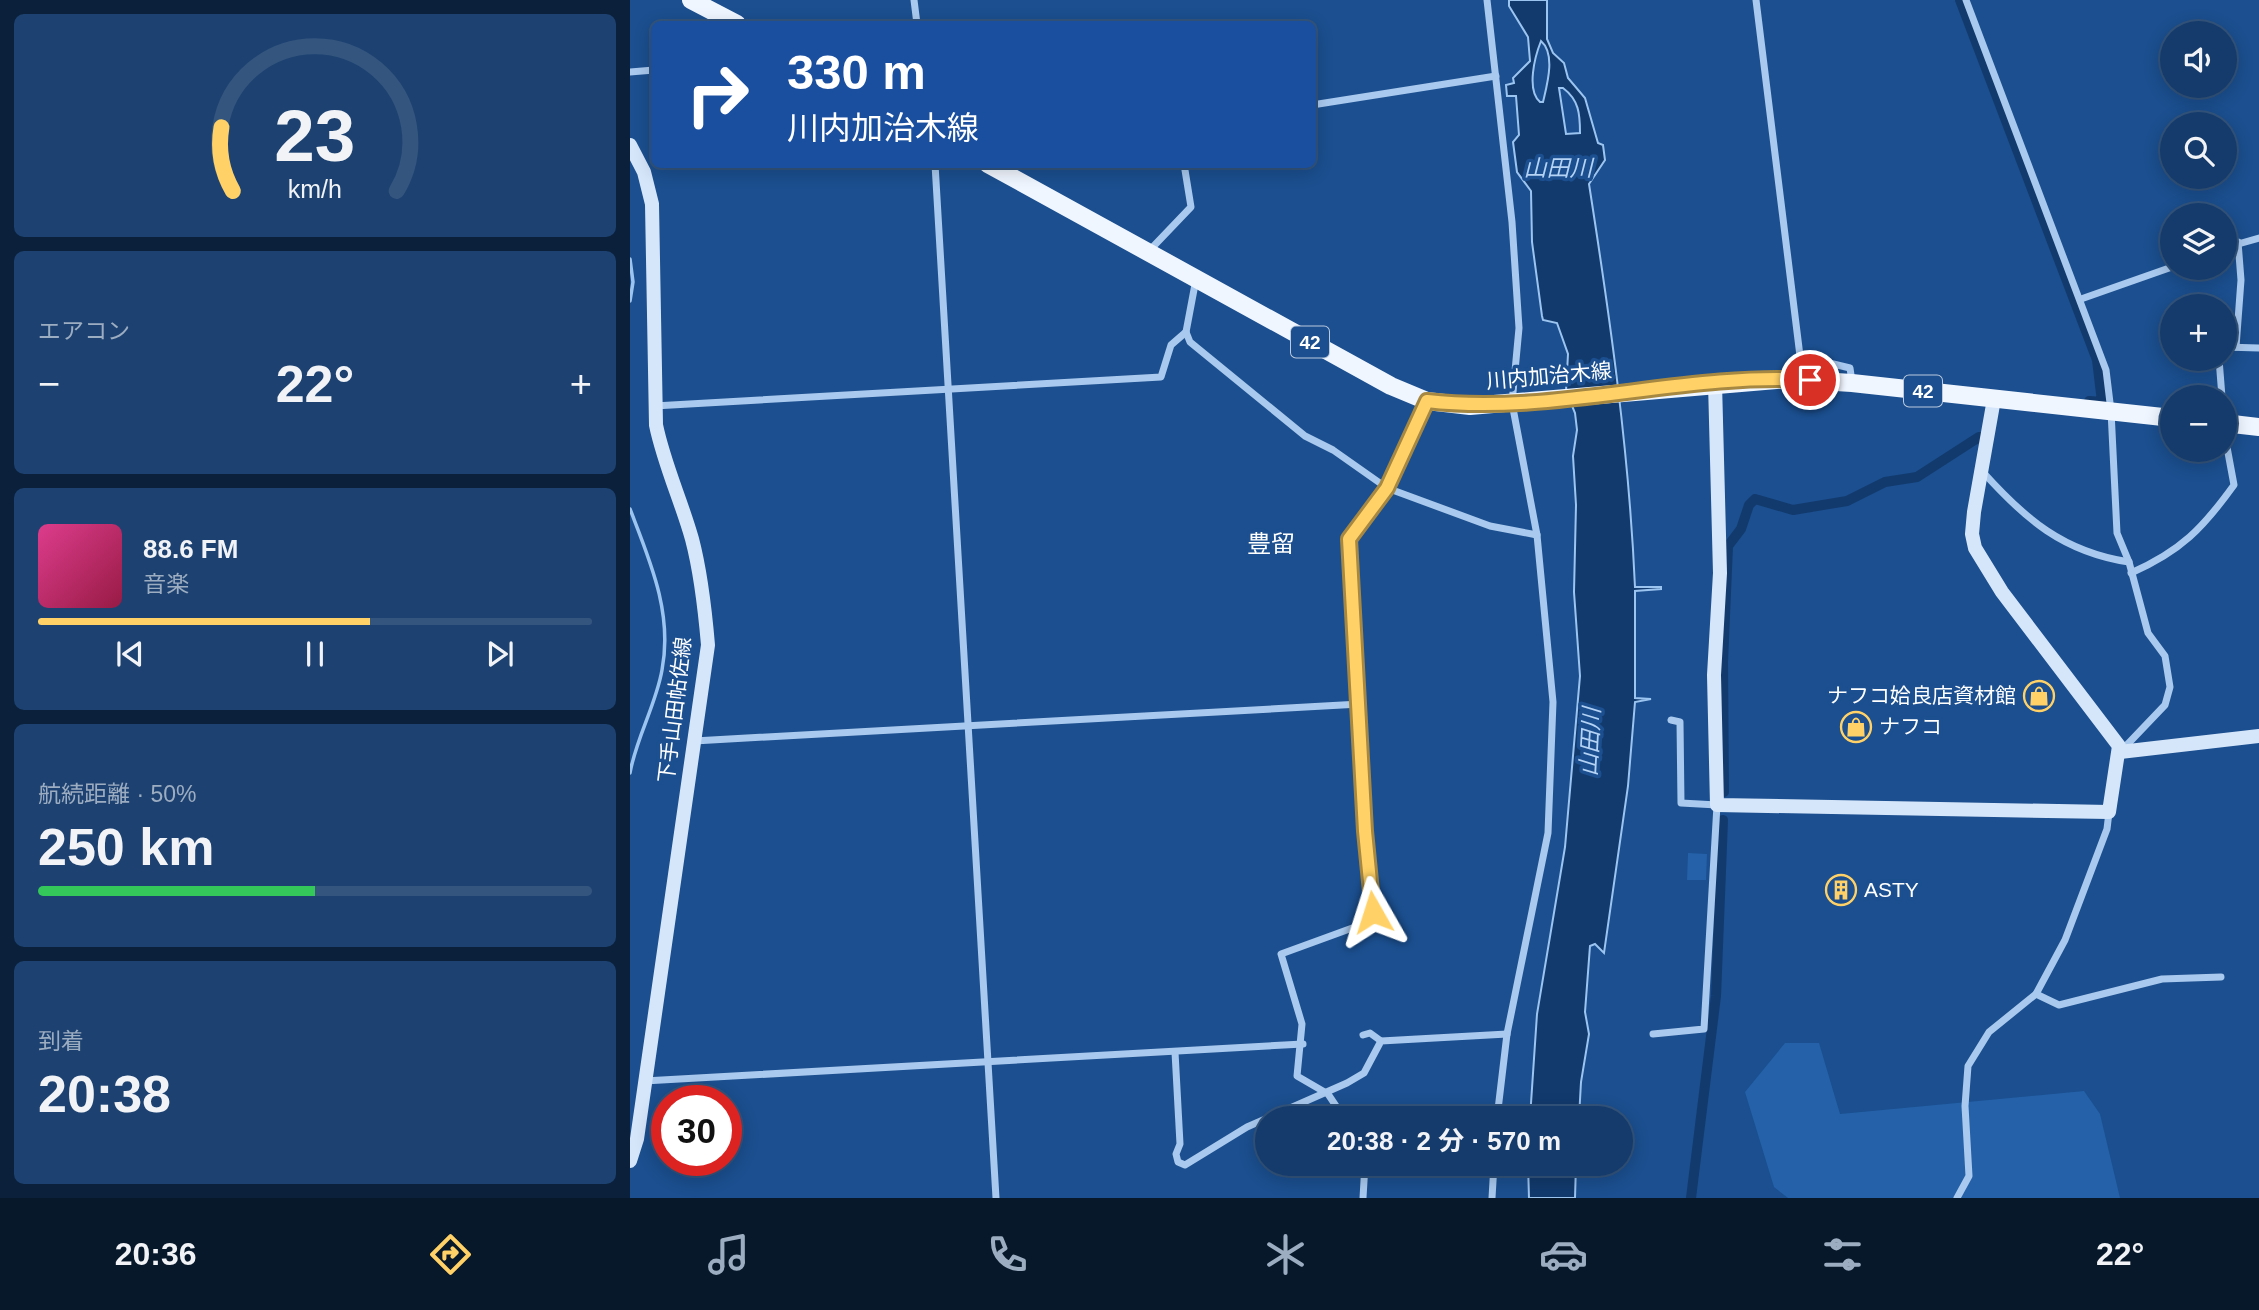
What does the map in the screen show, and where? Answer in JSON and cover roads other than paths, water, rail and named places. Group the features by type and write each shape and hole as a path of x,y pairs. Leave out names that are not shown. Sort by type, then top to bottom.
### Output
{"main road":[{"path":"691,0 731,21"},
{"name":"川内加治木線","path":"995,168 1391,386 1427,401 1470,406 1715,383 1788,379 1853,383 2160,417"},
{"path":"2237,424 2259,427"}],"street":[{"path":"914,0 918,21"},
{"path":"1487,0 1512,222 1519,328 1515,403 1537,535 1553,702 1548,833 1507,1034 1498,1106"},
{"path":"1756,0 1800,356 1850,369 1853,383"},
{"path":"1957,1198 1969,1176 1965,1106 1968,1066 1989,1032 2036,994 2065,940 2107,829 2120,752 2165,705 2171,687 2165,656 2148,633 2129,562 2117,533 2112,411 2106,370 1966,0"},
{"path":"630,72 651,70"},
{"path":"1316,104 1496,76"},
{"name":"下手山田帖佐線","path":"630,145 644,172 652,204 654,406 662,454 691,538 708,645 643,1081 637,1139 630,1161"},
{"path":"935,168 996,1198"},
{"path":"1148,253 1191,207 1185,168"},
{"path":"2237,334 2241,280 2238,242 2259,238"},
{"path":"2081,299 2160,271"},
{"path":"654,406 1161,377 1171,345 1186,332 1196,278"},
{"path":"1186,332 1197,351 1305,436 1333,450 1387,488 1490,526 1537,535"},
{"path":"2237,347 2259,348"},
{"path":"1653,1034 1704,1029 1717,805 1714,675 1720,573 1715,383"},
{"path":"1994,399 1972,534 1984,568 2120,752"},
{"path":"1336,1106 1328,1094 1297,1076 1303,1044 1302,1024 1281,954 1366,923 1373,912 1365,831 1349,539 1387,488 1427,401"},
{"path":"2131,573 2198,532 2234,485 2230,462"},
{"path":"1981,471 2021,514 2075,547 2099,557 2129,562"},
{"path":"693,741 969,728 1360,704"},
{"path":"1671,720 1680,722 1681,803 2109,812"},
{"path":"2120,752 2259,736"},
{"path":"2036,994 2059,1005 2162,979 2221,977"},
{"path":"1363,1035 1370,1033 1381,1041 1507,1034"},
{"path":"1175,1052 1180,1144 1176,1154 1178,1162 1185,1165 1247,1127 1328,1094 1364,1073 1381,1041"},
{"path":"643,1081 1303,1044"},
{"path":"1363,1198 1364,1176"},
{"path":"1492,1198 1493,1176"}],"water":[{"name":"山田川","path":"1509,0 1547,0 1547,39 1553,53 1564,63 1568,78 1585,98 1598,143 1603,145 1605,160 1589,184 1618,385 1635,587 1661,587 1635,591 1635,698 1651,699 1635,702 1628,786 1604,953 1595,944 1590,946 1585,1012 1589,1034 1580,1106 1531,1106 1537,1014 1565,847 1580,676 1574,592 1576,505 1573,456 1577,430 1575,413 1566,391 1568,354 1557,323 1543,320 1542,316 1532,242 1531,191 1517,172 1513,142 1519,135 1516,96 1507,96 1506,85 1514,83 1513,78 1530,61 1528,37 1509,6","holes":["1541,41 1546,47 1548,79 1543,102 1540,102 1533,90 1534,64","1559,88 1563,88 1575,103 1579,114 1580,133 1566,134"]},
{"path":"1528,1176 1576,1176 1575,1198 1529,1198"}],"waterway":[{"path":"1960,0 2097,360 2102,402 2089,401"},
{"path":"630,259 633,282 630,301"},
{"path":"1724,792 1723,662 1728,546 1741,529 1749,505 1755,499 1793,510 1847,501 1885,482 1917,477 1979,437"},
{"path":"630,509 658,588 665,649 659,683 630,773"},
{"path":"1691,1198 1716,996 1723,820"}],"place":[{"name":"ナフコ姶良店資材館","path":"2039,696"},
{"name":"ナフコ","path":"1856,727"},
{"name":"ASTY","path":"1841,890"}],"district":[{"name":"豊留","path":"1271,544"}]}
